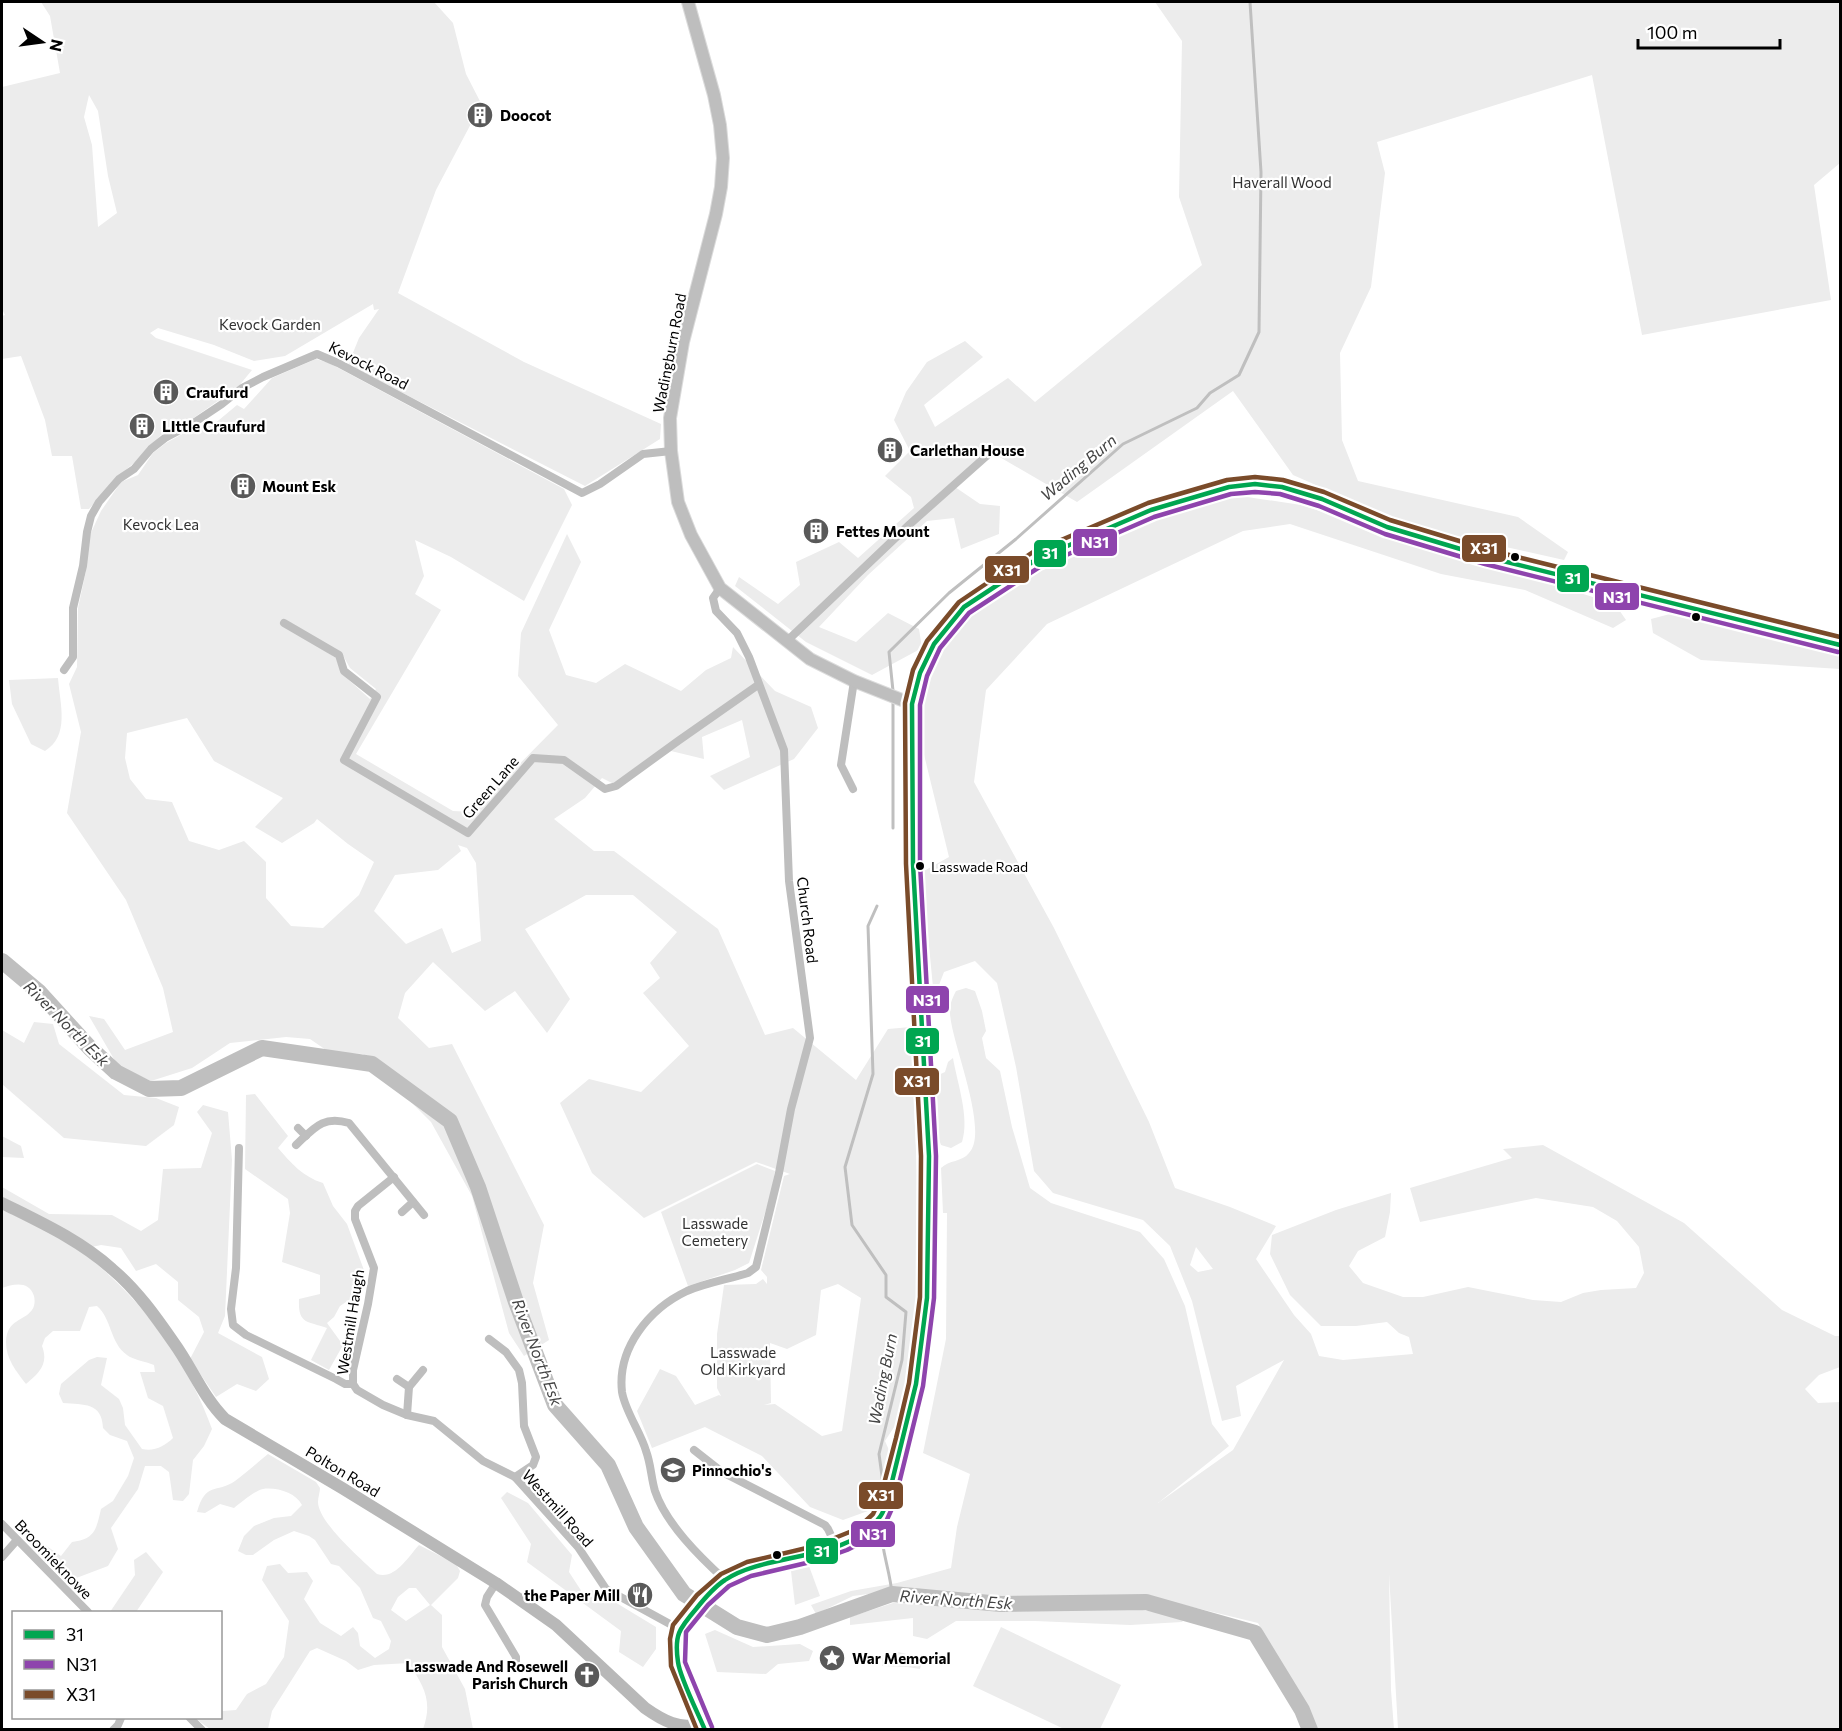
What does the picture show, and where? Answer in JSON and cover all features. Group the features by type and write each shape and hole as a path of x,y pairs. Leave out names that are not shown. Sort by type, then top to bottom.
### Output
{"main road":[{"name":"Wadingburn Road","path":"688,2 714,95 723,158 716,214 683,342 670,418 671,451 678,502 691,536 720,588 810,658 854,681 912,704"},
{"path":"703,1726 678,1664 679,1629 721,1583 749,1569 861,1535 879,1519 903,1440 916,1384 927,1298 929,1155 913,864 912,704"}],"street":[{"name":"Kevock Road","path":"64,670 74,657 73,608 83,566 87,532 91,516 99,502 119,479 165,438 195,422 242,388 263,376 317,354 582,493 600,484 643,454 671,451"},
{"path":"787,642 910,524 991,452"},
{"path":"912,704 920,673 934,644 964,607 1037,559 1151,510 1229,487 1255,484 1281,487 1322,499 1388,526 1487,557 1840,645"},
{"name":"Church Road","path":"720,588 713,598 716,611 737,633 749,657 784,750 789,881 810,1038 791,1109 779,1173 756,1268 748,1273 687,1291 653,1313 639,1330 624,1362 622,1394 646,1451 655,1491 663,1510 721,1583"},
{"name":"Green Lane","path":"284,622 339,655 344,671 377,697 344,760 468,833 533,758 564,760 605,789 616,786 758,686"},
{"path":"853,789 841,765 854,681"},
{"path":"296,1145 329,1120 349,1123 424,1215"},
{"path":"298,1128 306,1136"},
{"name":"Westmill Road","path":"239,1148 236,1268 231,1309 233,1325 246,1335 345,1384 353,1384 357,1390 383,1405 407,1415 434,1421 483,1461 514,1477 578,1547 606,1589 679,1629"},
{"name":"Westmill Haugh","path":"353,1384 353,1370 369,1304 374,1268 355,1219 355,1211 394,1177"},
{"path":"402,1212 413,1202"},
{"name":"Polton Road","path":"2,1203 74,1240 112,1269 142,1299 176,1345 213,1407 225,1419 496,1583 556,1625 645,1708 659,1718 678,1725 703,1726"},
{"path":"489,1339 506,1352 519,1370 522,1383 524,1426 536,1457 533,1465 514,1477"},
{"path":"407,1415 409,1388 423,1370"},
{"path":"397,1379 409,1388"},
{"path":"694,1450 722,1472 825,1525 833,1542"},
{"name":"Broomieknowe","path":"2,1524 87,1611"},
{"path":"2,1557 17,1540"},
{"path":"496,1583 485,1605 516,1658 516,1664"},
{"path":"191,1719 202,1730"}],"green space":[{"name":"Kevock Garden","path":"41,2 434,2 453,23 466,74 485,111 486,118 481,122 474,118 436,190 398,293 524,362 661,424 660,439 585,486 348,365 359,338 379,309 374,310 373,304 285,356 254,361 214,345 158,328 150,333 156,338 252,370 238,387 192,419 161,435 143,455 114,480 89,509 81,509 72,456 52,456 45,420 21,356 2,359 2,316 5,315 2,309 2,87 60,73 50,16","holes":["89,95 98,111 108,176 117,213 98,227 92,145 84,117"]},
{"name":"Haverall Wood","path":"1155,2 1840,2 1840,163 1814,185 1831,300 1642,335 1592,75 1377,142 1385,173 1371,287 1340,353 1342,440 1358,481 1518,517 1568,552 1564,560 1407,525 1293,475 1233,391 1077,502 991,452 955,487 980,504 1000,506 999,534 961,549 954,518 927,521 868,575 819,627 856,642 888,613 919,629 922,648 872,675 806,642 735,586 739,577 778,604 800,585 796,562 839,542 858,558 914,508 911,497 885,476 910,451 894,420 906,392 927,362 965,341 983,357 924,405 935,427 1008,378 1035,402 1202,265 1179,197 1182,41"},
{"path":"316,359 329,363 564,489 572,505 524,601 451,557 415,540 424,576 415,594 441,610 356,754 453,811 472,812 558,725 518,676 521,633 567,534 581,562 549,630 566,675 596,683 625,664 681,691 706,670 731,658 733,647 775,691 811,707 818,728 794,759 724,790 710,776 750,757 742,720 702,737 704,759 671,751 618,786 602,778 585,798 554,819 594,851 614,851 718,929 765,1035 793,1028 856,1080 888,1029 911,1027 922,1301 900,1418 885,1441 892,1457 879,1507 843,1520 810,1507 762,1456 705,1427 652,1448 637,1411 660,1369 676,1376 695,1405 721,1396 717,1388 717,1334 724,1285 756,1284 763,1279 767,1284 767,1277 761,1270 784,1176 790,1174 756,1162 644,1218 592,1173 560,1103 589,1079 641,1092 689,1046 643,993 660,978 650,963 677,932 633,895 586,895 525,929 570,999 547,1033 515,991 485,1011 433,962 405,993 398,1018 429,1048 452,1044 544,1225 533,1283 549,1340 524,1356 509,1333 472,1196 431,1122 363,1054 329,1052 310,1039 286,1037 230,1043 192,1068 151,1081 118,1066 89,1016 104,1019 125,1050 173,1032 163,988 126,900 67,813 81,732 69,684 77,667 78,608 86,571 89,537 101,511 121,482 138,475 153,453 197,426 213,425 237,405 244,409 272,378","holes":["300,635 341,652 350,668 376,689 370,699 342,674 336,658","187,718 214,761 283,798 255,827 282,843 317,819 374,862 359,895 323,928 291,926 266,898 266,862 244,841 219,850 189,841 172,802 146,799 130,779 125,758 127,733","458,845 467,848 476,863 481,941 452,953 442,928 406,944 374,911 395,875 438,870 461,851","838,1284 861,1298 842,1431 822,1436 775,1404 764,1405 771,1403 770,1343 787,1349 816,1335 821,1290"]},
{"path":"1234,495 1301,505 1615,604 1626,620 1613,628 1525,590 1441,574 1290,524 1243,531 1047,624 986,690 974,782 1054,928 1149,1122 1175,1188 1276,1226 1256,1259 1294,1315 1311,1334 1319,1356 1343,1360 1413,1354 1409,1337 1399,1333 1387,1322 1356,1326 1321,1326 1290,1295 1270,1254 1272,1235 1336,1210 1391,1193 1385,1237 1358,1251 1349,1266 1363,1283 1403,1297 1423,1297 1468,1287 1533,1300 1561,1302 1583,1293 1636,1288 1644,1273 1639,1247 1617,1221 1593,1207 1536,1198 1420,1222 1410,1188 1512,1158 1503,1149 1543,1145 1684,1223 1782,1310 1835,1336 1840,1336 1840,1367 1819,1375 1805,1389 1818,1403 1840,1402 1840,1729 1398,1729 1389,1574 1394,1729 1315,1729 1306,1708 1258,1623 1147,1596 1008,1598 906,1589 853,1596 816,1614 811,1605 851,1591 897,1583 951,1568 957,1527 970,1474 923,1453 946,1339 947,1213 943,1213 941,1168 966,1156 974,1142 975,1126 972,1107 950,1013 956,991 966,988 975,991 986,1031 982,1038 986,1058 1000,1071 1012,1127 1030,1188 1051,1203 1140,1232 1164,1259 1185,1306 1212,1424 1229,1446 1158,1503 1233,1450 1284,1360 1236,1386 1241,1416 1222,1421 1192,1301 1170,1246 1143,1220 1053,1193 1034,1171 1016,1067 997,983 975,961 944,972 934,998 922,872 949,857 917,726 934,655 968,618 1026,572 1182,508","holes":["1196,1247 1213,1269 1198,1272 1190,1265"]},
{"path":"1670,614 1840,653 1840,669 1701,660 1653,633 1651,619"},
{"path":"58,678 61,728 58,737 45,751 31,744 12,704 9,680"},
{"path":"34,1022 53,1024 59,1044 124,1095 156,1098 179,1107 174,1125 146,1146 64,1138 2,1084 2,1030 24,1043"},
{"path":"953,1058 965,1122 962,1142 951,1148 941,1145 939,1139 936,1076 945,1072 948,1062"},
{"path":"255,1094 288,1136 278,1148 303,1173 323,1183 333,1206 347,1224 365,1273 358,1294 340,1306 334,1317 327,1323 343,1345 329,1370 311,1360 327,1328 305,1320 299,1307 299,1299 320,1294 320,1275 282,1262 290,1213 288,1199 245,1169 246,1095"},
{"path":"203,1105 228,1112 232,1160 225,1316 218,1333 262,1357 269,1379 256,1391 237,1384 216,1397 190,1359 204,1332 199,1317 178,1300 178,1282 156,1264 136,1271 121,1248 101,1245 92,1247 2,1197 2,1187 49,1214 112,1215 141,1231 158,1220 163,1169 201,1168 212,1133 197,1112"},
{"path":"2,1136 21,1146 24,1158 2,1157"},
{"name":"Lasswade Cemetery","path":"757,1164 775,1171 771,1194 749,1263 688,1286 661,1212"},
{"path":"2,1210 64,1239 112,1277 153,1323 171,1348 201,1401 212,1429 204,1446 193,1460 189,1494 183,1501 173,1500 169,1472 161,1466 145,1466 138,1489 111,1528 118,1549 108,1566 71,1580 38,1554 45,1545 61,1556 72,1542 90,1536 96,1528 101,1509 113,1501 128,1476 134,1458 127,1441 110,1435 103,1428 102,1420 95,1409 85,1405 63,1403 59,1394 61,1384 89,1360 97,1357 107,1358 101,1385 119,1399 123,1408 125,1425 142,1449 159,1448 173,1438 163,1406 148,1398 140,1372 155,1372 154,1365 132,1358 121,1350 106,1317 97,1306 89,1307 80,1331 53,1331 45,1338 42,1346 44,1358 42,1368 26,1384 12,1364 6,1342 9,1329 32,1310 35,1299 32,1291 25,1285 2,1288"},
{"path":"268,1454 316,1482 320,1488 318,1502 325,1520 377,1574 390,1574 395,1571 419,1545 456,1564 460,1571 458,1578 431,1605 442,1615 442,1647 465,1689 473,1729 423,1729 427,1702 419,1680 409,1663 374,1665 358,1670 346,1661 317,1648 310,1651 272,1711 268,1729 210,1729 196,1719 222,1719 222,1710 236,1710 247,1694 266,1684 284,1657 289,1621 262,1580 267,1566 280,1564 288,1573 307,1572 313,1581 304,1599 320,1623 341,1636 353,1627 358,1633 360,1646 375,1658 389,1649 391,1641 381,1621 373,1618 360,1588 339,1566 331,1564 315,1540 309,1536 294,1531 274,1540 253,1555 246,1555 238,1551 244,1536 254,1526 274,1518 291,1516 302,1505 291,1494 280,1490 263,1489 252,1494 234,1508 220,1504 205,1513 197,1512 200,1502 208,1492 235,1481","holes":["409,1588 416,1588 430,1605 406,1621 391,1610 398,1597"]},
{"path":"507,1492 528,1503 572,1555 569,1572 582,1592 595,1590 656,1627 656,1649 643,1667 619,1652 621,1631 527,1562 531,1544 501,1498"},
{"path":"146,1552 163,1572 137,1611 111,1611 135,1575 134,1560"},
{"path":"809,1566 820,1596 795,1605 791,1571"},
{"path":"893,1603 1002,1608 1142,1610 1186,1617 1182,1622 1130,1625 1035,1621 956,1621 927,1639 913,1636 913,1618 850,1625 850,1617"},
{"path":"1001,1627 1121,1685 1100,1729 1064,1729 973,1686"},
{"path":"715,1630 753,1647 800,1644 813,1651 809,1661 778,1664 766,1674 717,1672 705,1634"},
{"path":"898,1652 923,1658 920,1669 882,1666 882,1655 892,1655"}],"waterway":[{"name":"Wading Burn","path":"893,691 889,652 949,593 1016,539 1123,444 1197,408 1210,393 1239,375 1259,332 1261,172 1250,2"},
{"name":"Wading Burn","path":"893,701 893,828"},
{"name":"Wading Burn","path":"877,906 868,926 873,1074 845,1167 852,1225 886,1275 886,1297 906,1312 902,1360 879,1454 882,1501"},
{"name":"River North Esk","path":"2,961 39,992 90,1048 116,1072 149,1089 181,1088 262,1048 372,1064 450,1121 478,1187 516,1302 555,1405 608,1465 636,1527 684,1594 737,1627 767,1635 800,1627 892,1594 1001,1604 1146,1602 1255,1633 1302,1710 1310,1730"},
{"name":"Wading Burn","path":"881,1523 892,1594"}],"transit line":[{"name":"X31","path":"697,1730 671,1666 670,1639 673,1625 697,1595 721,1574 747,1562 815,1546 857,1529 873,1514 880,1499 909,1383 920,1297 921,1156 906,864 905,703 913,670 927,641 959,602 1033,552 1148,503 1227,480 1255,477 1283,480 1324,492 1390,520 1489,550 1840,637"},
{"name":"31","path":"705,1730 679,1669 677,1639 682,1627 706,1597 725,1580 742,1571 827,1550 848,1542 865,1532 879,1518 887,1502 916,1384 927,1298 929,1156 913,864 912,704 920,673 934,644 964,607 1037,559 1151,510 1229,487 1255,484 1282,487 1322,499 1387,527 1487,557 1840,645"},
{"name":"N31","path":"712,1727 685,1662 686,1632 708,1605 729,1586 751,1576 819,1560 847,1550 865,1541 885,1524 894,1504 923,1386 934,1298 936,1156 920,864 920,705 927,676 940,648 969,613 1041,566 1154,517 1231,494 1255,492 1280,494 1319,506 1385,534 1485,564 1838,652"}],"place":[{"name":"Doocot","path":"480,115"},
{"name":"Craufurd","path":"166,392"},
{"name":"LIttle Craufurd","path":"142,426"},
{"name":"Carlethan House","path":"890,450"},
{"name":"Mount Esk","path":"243,486"},
{"name":"Fettes Mount","path":"816,531"},
{"name":"Lasswade Road","path":"920,866"},
{"name":"Pinnochio's","path":"673,1470"},
{"name":"the Paper Mill","path":"640,1595"},
{"name":"War Memorial","path":"832,1658"},
{"name":"Lasswade And Rosewell Parish Church","path":"587,1675"}],"park label":[{"name":"Kevock Lea","path":"161,524"},
{"name":"Lasswade Old Kirkyard","path":"743,1360"}]}
